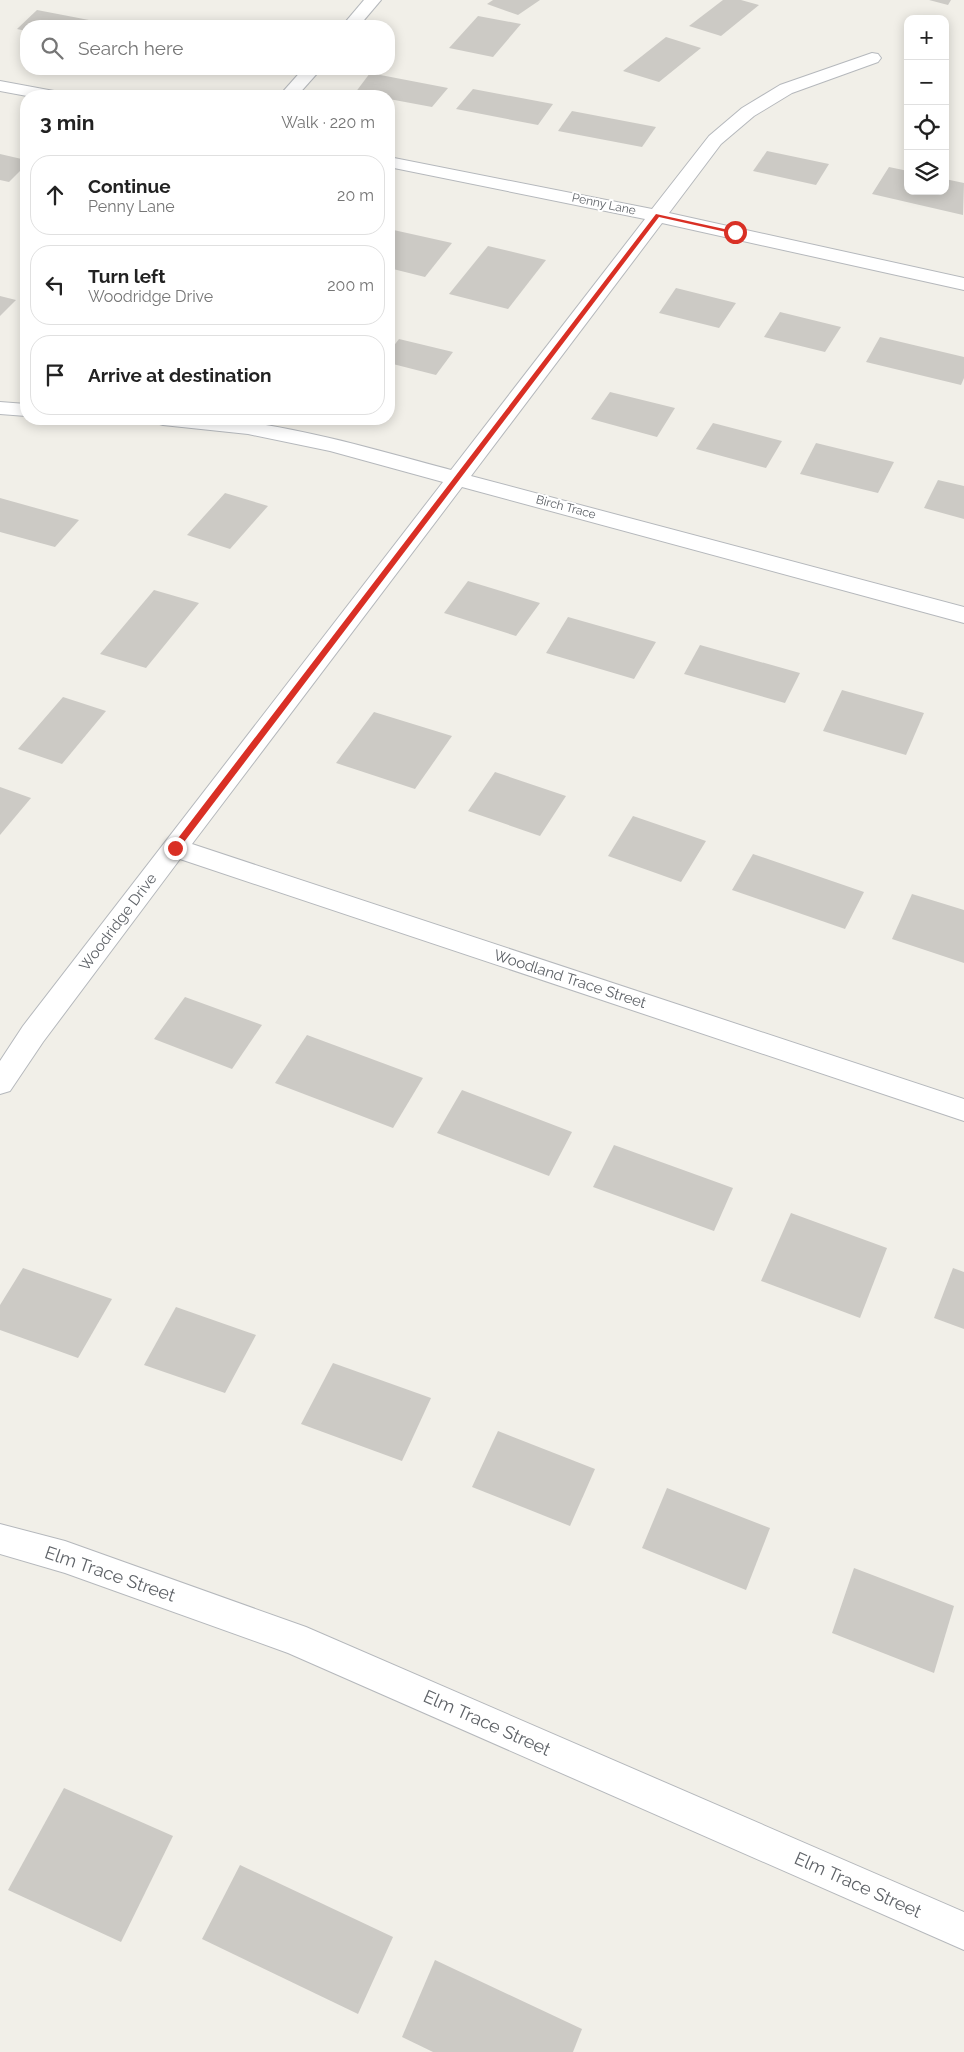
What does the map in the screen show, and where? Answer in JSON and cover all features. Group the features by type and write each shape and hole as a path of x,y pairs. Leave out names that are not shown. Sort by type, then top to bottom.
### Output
{"street":[{"path":"355,20 372,0"},
{"name":"Woodridge Drive","path":"0,1083 33,1034 715,140 748,112 786,89 872,58"},
{"path":"293,90 307,75"},
{"path":"0,86 22,90"},
{"name":"Penny Lane","path":"395,163 658,216 964,284"},
{"path":"0,408 20,410"},
{"name":"Birch Trace","path":"220,425 248,428 332,445 964,615"},
{"name":"Woodland Trace Street","path":"175,848 964,1110"},
{"name":"Elm Trace Street","path":"0,1539 65,1556 294,1639 964,1931"}],"building":[{"path":"493,0 540,0 518,15 487,4"},
{"path":"723,0 741,0 759,5 721,36 689,26"},
{"path":"929,0 951,0 948,5"},
{"path":"37,10 89,20 26,20"},
{"path":"478,16 521,24 493,57 449,48"},
{"path":"666,37 701,48 659,82 623,71"},
{"path":"368,75 380,75 448,88 432,107 395,100 395,90 357,90"},
{"path":"473,89 553,104 538,125 456,109"},
{"path":"572,111 656,127 642,147 558,131"},
{"path":"767,151 829,164 816,185 753,171"},
{"path":"0,154 20,159 20,171 9,182 0,180"},
{"path":"889,167 904,170 904,195 949,195 949,180 964,183 963,215 872,194"},
{"path":"395,230 452,243 425,277 395,270"},
{"path":"488,246 546,260 508,309 449,294"},
{"path":"676,288 736,303 719,328 659,313"},
{"path":"0,296 16,300 0,316"},
{"path":"780,312 841,327 825,352 764,337"},
{"path":"880,337 964,357 964,378 961,385 866,362"},
{"path":"399,339 453,352 436,375 395,365 395,344"},
{"path":"610,392 675,408 657,437 591,419"},
{"path":"713,423 782,441 766,468 696,449"},
{"path":"816,443 894,462 878,493 800,474"},
{"path":"938,480 964,486 964,519 924,508"},
{"path":"225,493 268,506 230,549 187,535"},
{"path":"0,498 79,520 55,547 0,532"},
{"path":"468,581 540,603 516,636 444,613"},
{"path":"154,590 199,603 146,668 100,654"},
{"path":"568,617 656,642 634,679 546,653"},
{"path":"700,645 800,673 785,703 684,674"},
{"path":"842,690 924,713 906,755 823,731"},
{"path":"63,697 106,711 62,764 18,749"},
{"path":"374,712 452,736 415,789 336,763"},
{"path":"495,772 566,796 540,836 468,811"},
{"path":"0,787 31,798 0,835"},
{"path":"633,816 706,841 681,882 608,856"},
{"path":"753,854 864,892 845,929 732,890"},
{"path":"912,894 964,910 964,963 892,939"},
{"path":"185,997 262,1025 232,1069 154,1039"},
{"path":"307,1035 423,1078 393,1128 275,1083"},
{"path":"462,1090 572,1132 549,1176 437,1133"},
{"path":"614,1145 733,1188 714,1231 593,1187"},
{"path":"791,1213 887,1248 860,1318 761,1281"},
{"path":"23,1268 112,1299 78,1358 0,1330 0,1305"},
{"path":"953,1268 964,1272 964,1329 934,1318"},
{"path":"176,1307 256,1335 225,1393 144,1365"},
{"path":"333,1363 431,1398 402,1461 301,1424"},
{"path":"498,1431 595,1469 570,1526 472,1487"},
{"path":"667,1488 770,1528 746,1590 642,1548"},
{"path":"854,1568 954,1606 934,1673 832,1633"},
{"path":"64,1788 173,1836 121,1942 8,1890"},
{"path":"240,1865 393,1937 358,2014 202,1939"},
{"path":"435,1960 582,2029 573,2052 433,2052 402,2037"}],"route":[{"path":"175,848 658,216 735,232"}]}
